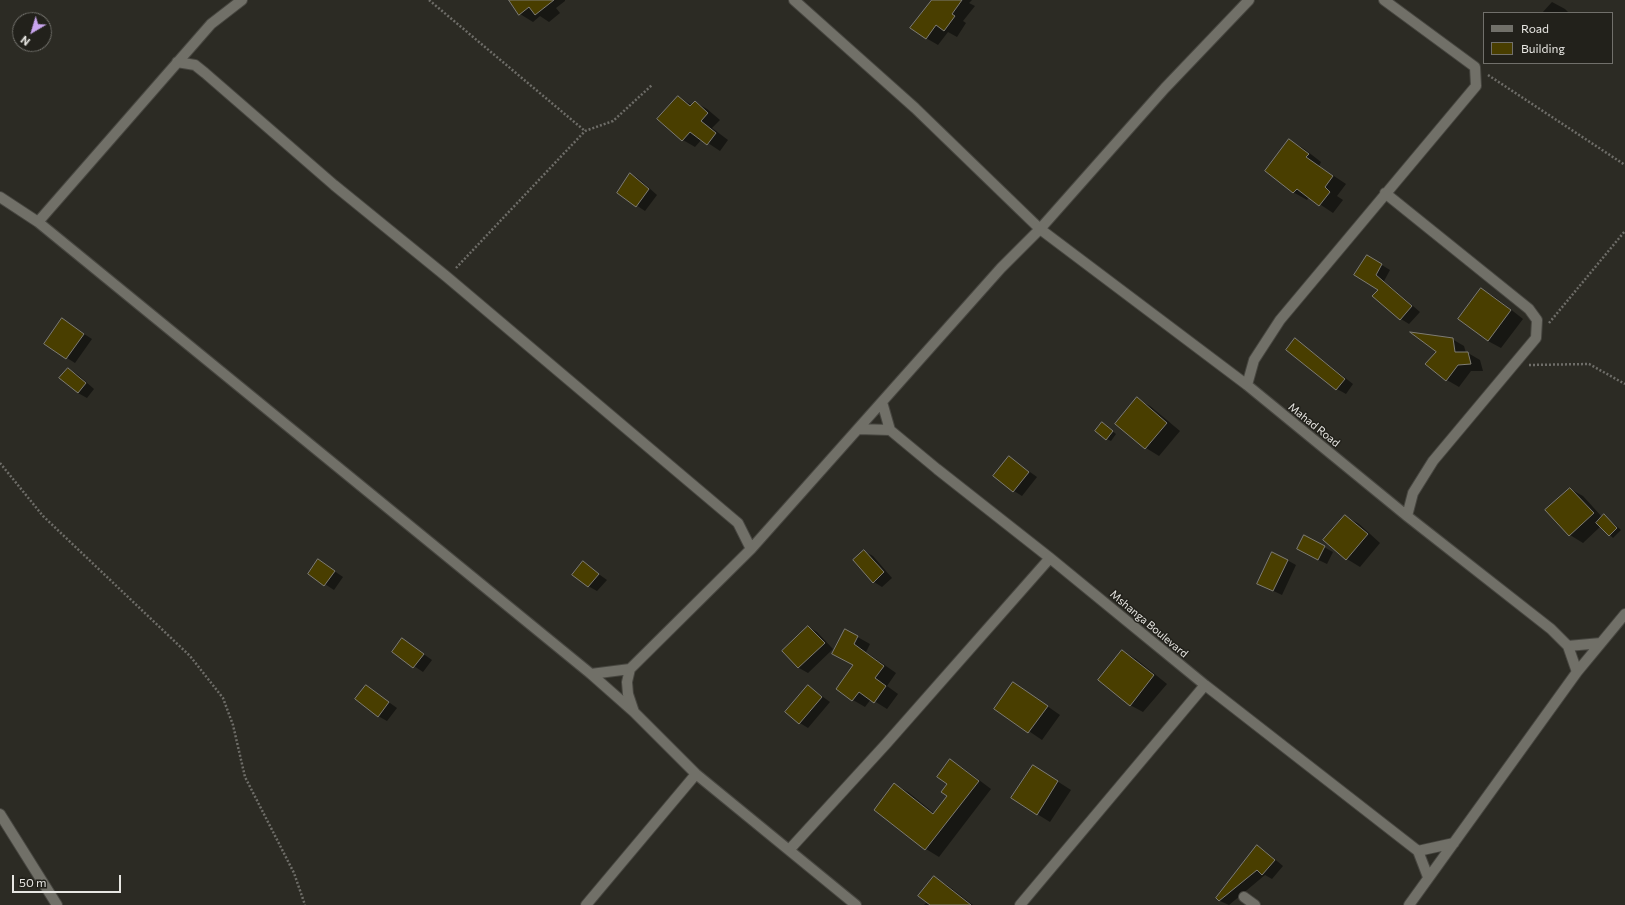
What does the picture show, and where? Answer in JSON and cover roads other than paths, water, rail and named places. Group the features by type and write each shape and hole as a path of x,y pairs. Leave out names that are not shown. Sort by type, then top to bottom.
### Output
{"street":[{"path":"38,222 211,24 242,0"},
{"name":"Mahad Road","path":"794,0 915,108 1040,229 1247,385 1407,516 1551,629 1568,646 1578,672"},
{"path":"634,712 628,694 627,682 630,669 751,549 1001,268 1040,229 1165,88 1248,0"},
{"path":"1247,385 1254,360 1280,320 1476,86 1476,67 1384,0"},
{"path":"177,62 195,65 205,73 334,185 447,277 738,522 751,549"},
{"path":"1385,193 1529,309 1537,320 1536,338 1433,461 1413,494 1407,516"},
{"path":"0,197 38,222 591,674 634,712 696,774 856,905"},
{"path":"858,429 890,430 882,402"},
{"name":"Mshanga Boulevard","path":"890,430 1205,685 1418,851"},
{"path":"789,850 891,738 1050,558"},
{"path":"1408,905 1578,672 1625,614"},
{"path":"1568,646 1601,643"},
{"path":"591,674 630,669"},
{"path":"1020,905 1205,685"},
{"path":"586,905 696,774"},
{"path":"0,814 57,905"},
{"path":"1428,877 1418,851 1454,843"},
{"path":"1244,896 1255,905"}]}
